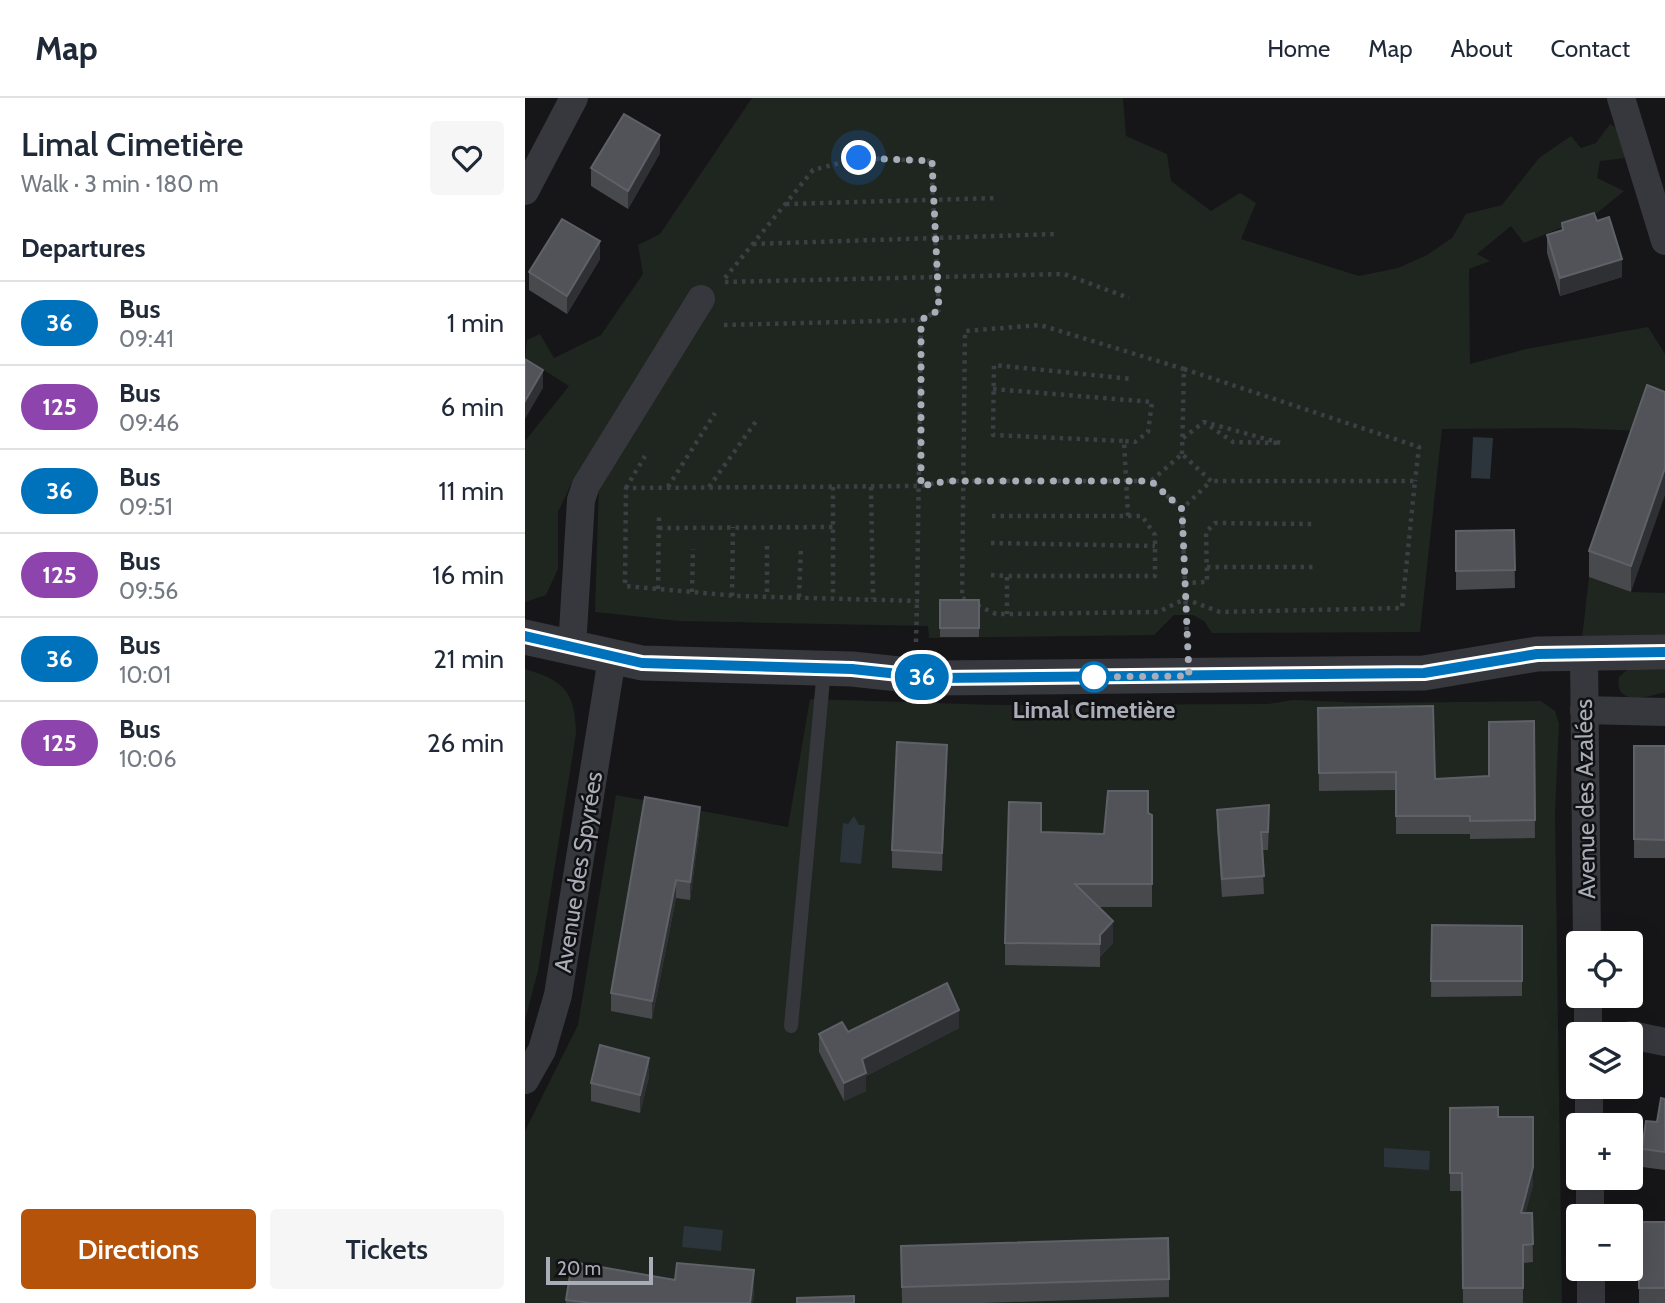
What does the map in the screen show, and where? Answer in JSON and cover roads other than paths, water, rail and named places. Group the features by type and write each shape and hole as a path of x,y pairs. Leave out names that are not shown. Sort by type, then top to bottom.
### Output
{"street":[{"path":"525,191 574,98"},
{"path":"1621,98 1665,241"},
{"path":"572,648 581,499 586,485 715,296"},
{"path":"525,636 642,663 824,669 936,678 1424,673 1537,654 1665,652"},
{"name":"Avenue des Azalées","path":"1584,655 1587,931"},
{"name":"Avenue des Spyrées","path":"525,1080 542,1049 558,995 612,658"},
{"path":"1584,710 1665,712"},
{"path":"1643,1037 1665,1042"},
{"path":"1591,1281 1591,1303"}],"lane":[{"path":"791,1026 824,669"}],"place":[{"name":"Limal Cimetière","path":"1094,677"}]}
